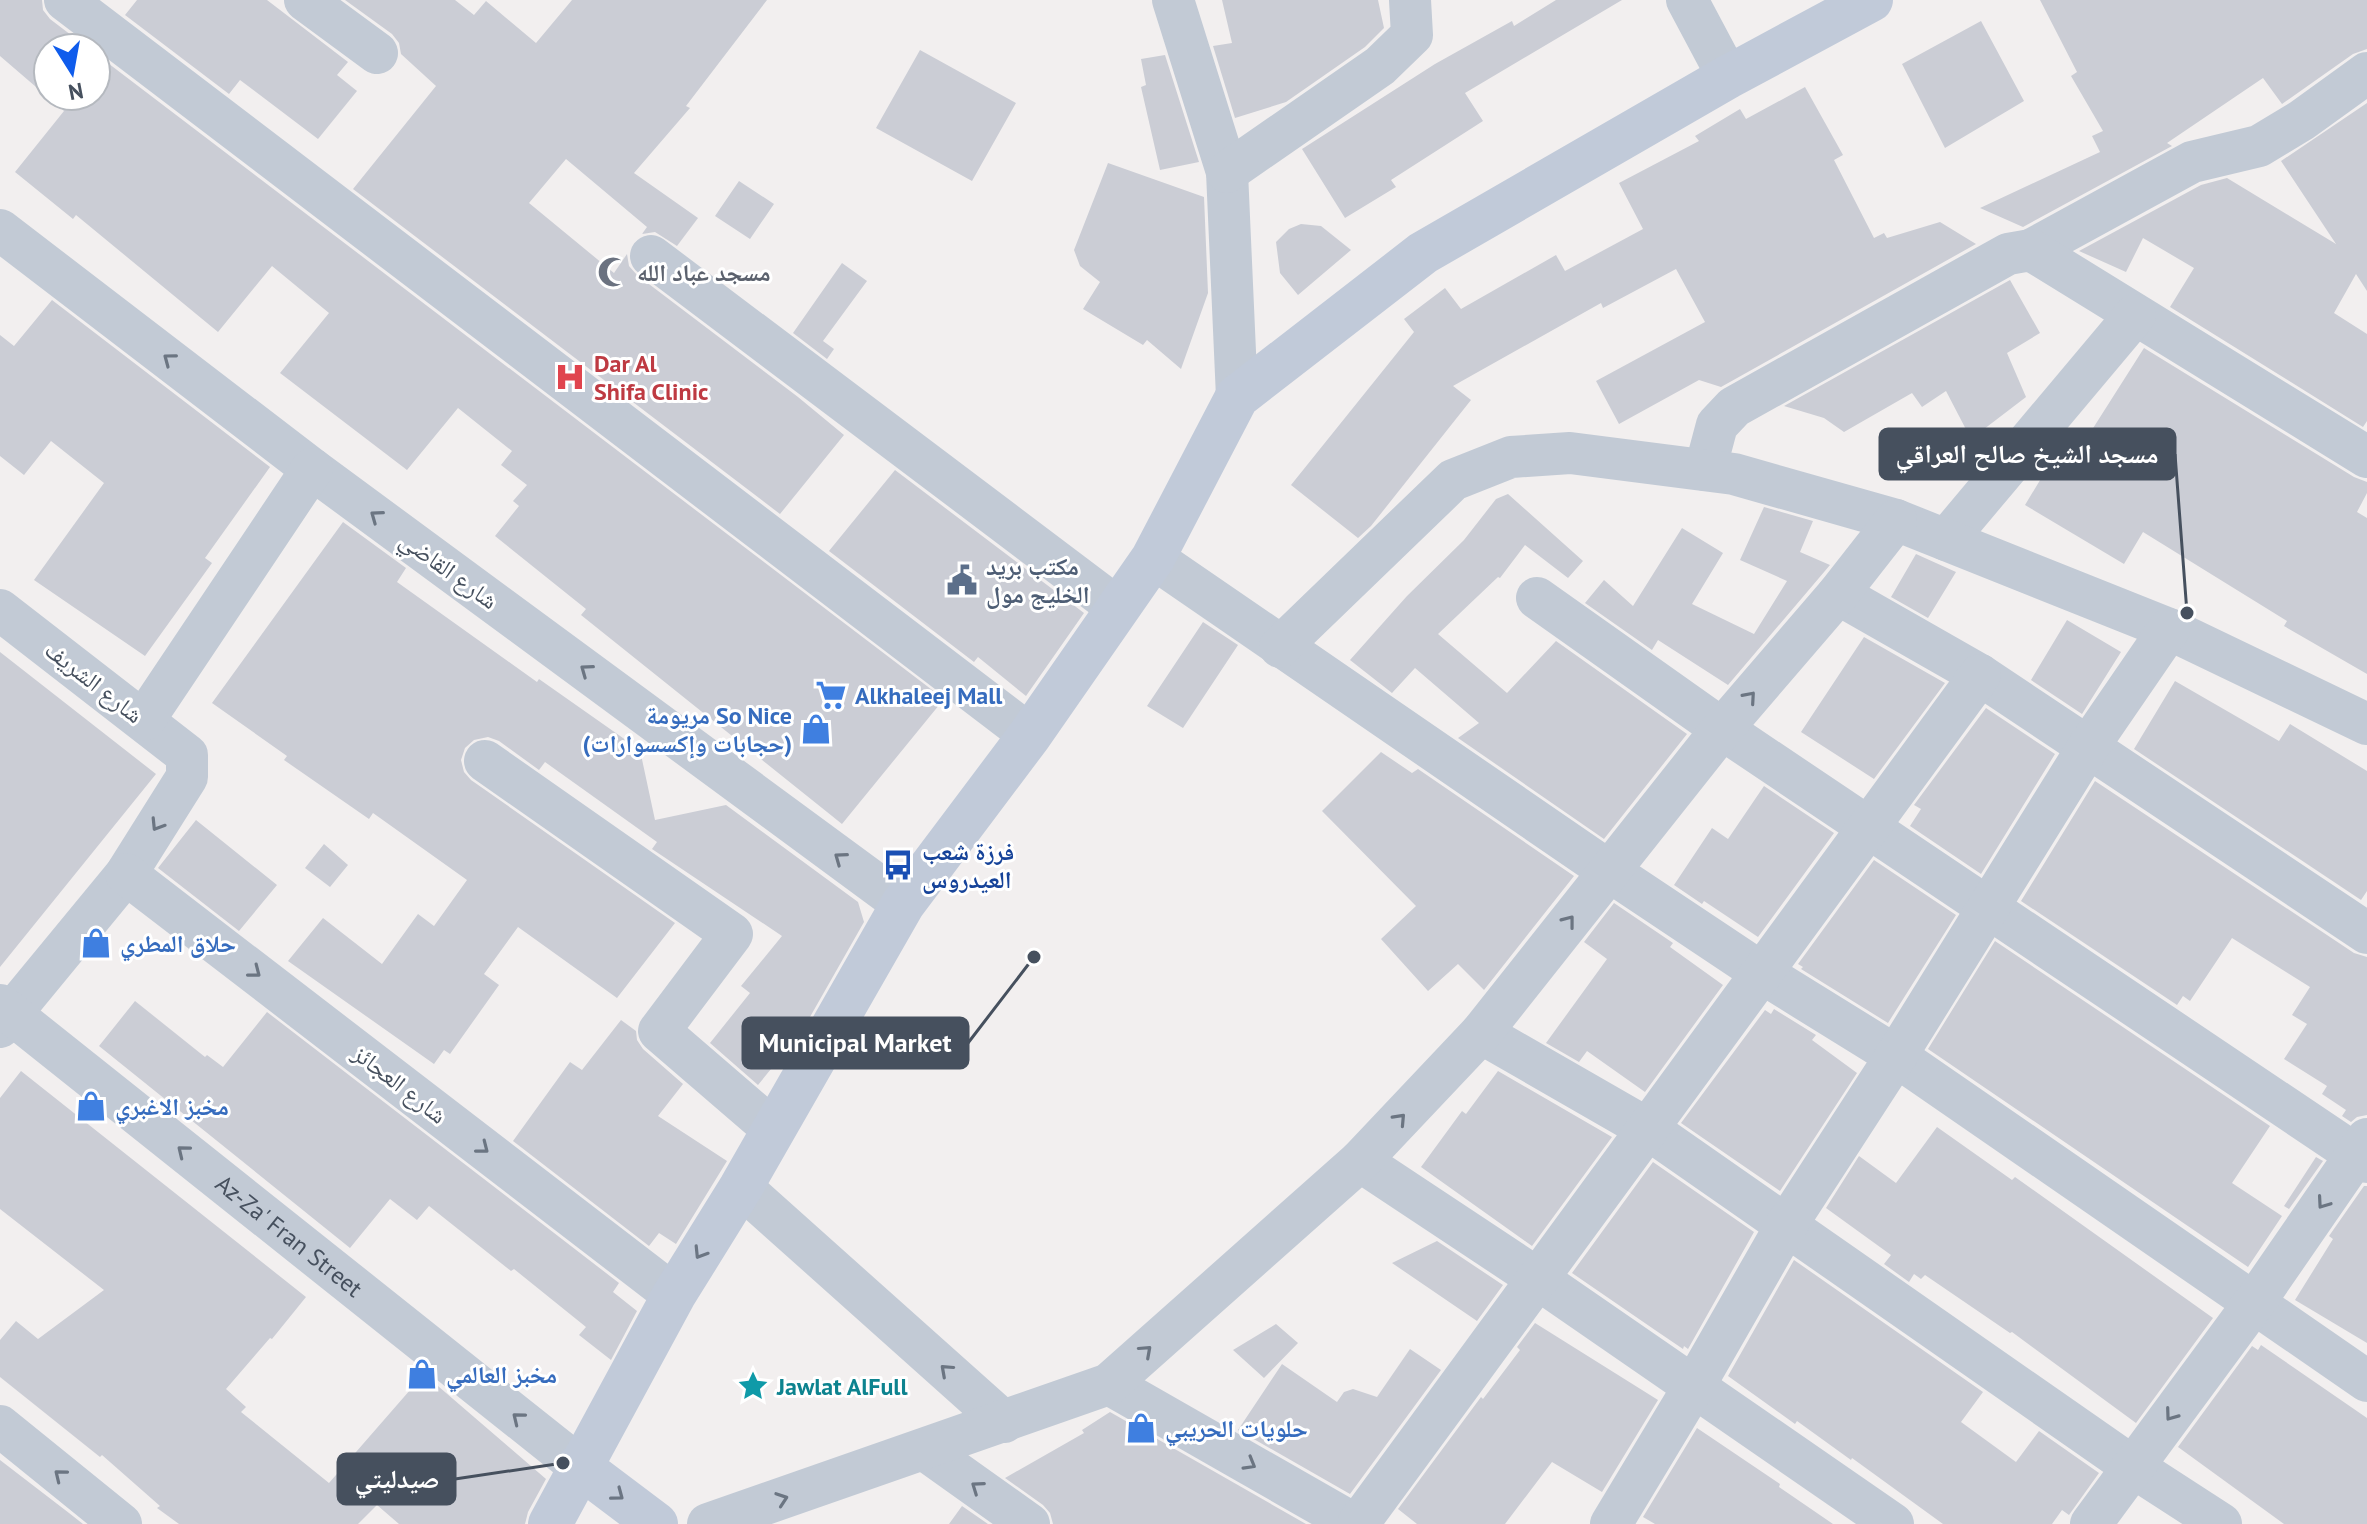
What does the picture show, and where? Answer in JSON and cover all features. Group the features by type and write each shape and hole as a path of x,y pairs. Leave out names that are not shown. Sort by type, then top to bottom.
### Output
{"street":[{"path":"65,0 1030,735"},
{"path":"305,0 377,53"},
{"path":"1173,0 1227,172 1237,397"},
{"path":"1227,172 1380,66 1412,35 1410,0"},
{"path":"1687,0 1728,77"},
{"path":"550,1524 674,1295 741,1187 903,904 1030,735 1153,558 1237,397 1423,253 1728,77 1871,0"},
{"path":"1705,470 1717,425 1734,407 2008,254 2031,250 2192,162 2259,146 2302,120 2367,73"},
{"name":"شارع القاضي","path":"0,230 312,469 903,904"},
{"path":"2031,250 2367,457"},
{"path":"651,256 1118,608"},
{"path":"1946,540 2135,315"},
{"path":"1280,647 1453,480 1511,457 1570,453 1734,474 1896,520 2169,629 2367,724"},
{"path":"144,720 312,469"},
{"path":"708,1524 1109,1384 1360,1161 1481,1033 1722,729 1838,594 1896,520"},
{"path":"1153,558 1609,871 1762,973 1896,1056 2367,1381"},
{"path":"1838,594 1980,675 2367,933"},
{"path":"1537,598 1722,729 2364,1152 2091,1524"},
{"name":"شارع الشريف","path":"0,610 187,755 187,777 126,874"},
{"path":"1611,1524 1787,1224 1896,1056 2088,747 2169,629"},
{"path":"1109,1384 1356,1524 1980,675"},
{"path":"485,761 732,934 659,1031 774,1130"},
{"path":"3,1015 126,874"},
{"name":"شارع العجائز","path":"126,874 674,1295"},
{"name":"Az-Za' Fran Street","path":"3,1015 579,1466"},
{"path":"1481,1033 1648,1129 2133,1467 2221,1524"},
{"path":"1360,1161 1538,1279 1893,1524"},
{"path":"741,1187 1004,1422"},
{"path":"0,1426 121,1524"},
{"path":"925,1450 1029,1524"},
{"path":"579,1466 656,1524"}],"building":[{"path":"0,0 42,0 43,10 50,19 67,32 32,32 32,84 0,56"},
{"path":"137,0 267,0 348,62 337,75 357,91 318,139 240,80 229,94 125,15"},
{"path":"345,0 455,0 474,15 486,1 536,43 572,0 767,0 686,106 690,108 634,173 698,218 677,246 655,232 642,234 647,227 566,159 529,203 614,273 627,254 629,266 637,275 844,435 780,514 353,189 436,86 401,54 399,43 392,34"},
{"path":"1222,0 1378,0 1384,28 1365,47 1286,102 1235,118 1213,46 1232,43"},
{"path":"1556,0 1622,0 1465,93 1483,121 1391,180 1396,187 1345,218 1302,149 1435,64 1512,21 1514,26"},
{"path":"2040,0 2367,0 2367,49 2353,54 2282,104 2263,78 2167,143 2172,146 2023,227 1980,208 2100,152 2092,136 2103,131 2071,76 2077,72"},
{"path":"1981,21 2024,101 1945,148 1902,64"},
{"path":"920,50 1016,103 972,181 876,128"},
{"path":"1165,55 1199,162 1160,170 1141,87 1146,85 1141,59"},
{"path":"112,66 944,699 842,824 581,615 586,609 495,536 519,506 513,501 527,485 501,465 512,451 458,408 407,470 280,373 329,313 272,266 218,332 76,215 73,219 15,172 63,112 112,112"},
{"path":"1805,87 1843,155 1834,160 1874,238 1884,233 1887,238 1940,222 1976,244 1721,387 1699,380 1619,424 1596,381 1705,322 1676,269 1603,308 1601,303 1453,386 1471,400 1371,526 1358,538 1291,485 1414,332 1404,319 1445,288 1461,309 1556,255 1565,271 1643,229 1619,183 1699,141 1695,136 1740,109 1746,119"},
{"path":"2367,103 2367,291 2356,274 2334,313 2367,334 2367,421 2363,427 2170,307 2194,268 2143,238 2126,272 2079,251 2201,185 2227,178 2336,244 2281,161"},
{"path":"1108,163 1204,197 1208,293 1181,369 1147,340 1143,345 1083,309 1100,282 1080,266 1074,250"},
{"path":"739,181 774,204 750,239 715,216"},
{"path":"1301,224 1321,226 1351,250 1298,295 1280,273 1276,242 1289,229"},
{"path":"842,263 867,281 823,341 834,349 827,359 793,333"},
{"path":"2010,280 2040,333 2007,353 2026,397 1971,439 1946,391 1922,407 1912,393 1844,432 1824,418 1784,406"},
{"path":"52,300 270,467 205,558 212,563 145,656 34,580 104,483 51,441 24,475 0,456 0,335 14,346"},
{"path":"2144,348 2354,477 2367,482 2367,493 2357,512 2367,518 2367,674 2284,626 2287,621 2143,532 2124,564 2025,505 2054,457 2069,466"},
{"path":"895,470 1084,613 1026,696 978,657 974,662 829,551"},
{"path":"1508,494 1583,561 1568,578 1525,545 1500,578 1438,634 1507,693 1556,641 1687,734 1604,839 1458,738 1479,723 1415,668 1392,693 1350,660 1407,596 1464,540 1496,499"},
{"path":"1764,507 1813,521 1800,552 1830,565 1728,685 1658,640 1652,650 1585,603 1604,580 1633,606 1682,528 1723,553 1692,604 1754,634 1787,581 1740,560"},
{"path":"343,522 406,568 397,582 537,682 539,679 640,750 655,820 726,805 858,902 864,922 802,1031 758,1085 710,1043 750,993 741,986 782,936 652,849 657,842 545,762 539,770 499,741 488,737 474,740 465,748 461,760 464,772 471,780 675,923 617,998 518,927 484,974 499,985 450,1054 444,1050 434,1064 288,961 323,918 382,964 418,914 434,926 467,880 373,813 369,819 284,760 287,756 212,703"},
{"path":"1916,554 1956,572 1928,618 1891,597"},
{"path":"2067,620 2121,652 2082,714 2031,680"},
{"path":"1203,622 1238,645 1183,728 1147,706"},
{"path":"1864,637 1945,683 1874,779 1801,732"},
{"path":"0,652 156,774 0,967"},
{"path":"2175,681 2279,741 2290,724 2367,771 2367,891 2361,900 2134,749"},
{"path":"1986,708 2055,754 1981,874 1910,826 1921,809 1914,805"},
{"path":"1381,752 1412,773 1418,769 1574,876 1484,990 1458,964 1428,991 1381,939 1416,906 1322,811"},
{"path":"2095,781 2354,953 2367,957 2367,1115 2351,1122 2342,1116 2346,1110 2322,1094 2327,1086 2284,1059 2307,1024 2292,1015 2310,987 2232,938 2190,1001 2183,996 2177,1005 2021,901"},
{"path":"1764,786 1834,833 1758,937 1674,885 1712,828 1728,839"},
{"path":"196,820 277,885 239,931 158,868"},
{"path":"324,844 348,865 330,887 305,868"},
{"path":"1874,860 1956,915 1888,1023 1801,969 1803,967 1798,964"},
{"path":"1614,903 1673,943 1670,947 1723,985 1645,1092 1587,1051 1579,1062 1546,1043 1607,959 1584,942"},
{"path":"1995,941 2270,1126 2232,1183 2282,1216 2248,1267 1928,1049"},
{"path":"135,1001 205,1057 207,1055 223,1067 267,1012 619,1283 613,1292 637,1311 611,1360 579,1335 586,1327 429,1206 417,1220 390,1199 350,1248 99,1046"},
{"path":"1774,1009 1816,1035 1812,1040 1857,1073 1780,1191 1681,1123 1765,1010 1771,1014"},
{"path":"621,1020 636,1031 643,1049 683,1084 658,1116 727,1161 676,1244 659,1233 649,1246 513,1141 570,1062 582,1070"},
{"path":"21,1071 306,1297 226,1389 246,1407 241,1412 329,1483 424,1374 546,1479 525,1524 399,1524 377,1505 358,1524 179,1524 157,1508 160,1506 102,1455 100,1457 0,1377 0,1340 16,1321 38,1339 104,1290 0,1209 0,1098"},
{"path":"1498,1071 1612,1137 1532,1246 1421,1167 1462,1111 1466,1114"},
{"path":"1937,1127 2012,1180 2015,1177 2213,1318 2136,1423 2012,1332 1925,1275 1921,1279 1914,1274 1909,1282 1884,1264 1891,1255 1826,1208 1859,1156 1896,1183"},
{"path":"2316,1157 2323,1161 2289,1209 2284,1206"},
{"path":"1653,1162 1754,1232 1688,1349 1684,1346 1683,1349 1572,1273"},
{"path":"2367,1186 2367,1343 2295,1300 2333,1239 2329,1236"},
{"path":"1437,1241 1503,1285 1477,1321 1392,1263"},
{"path":"1794,1260 1983,1392 1961,1422 2016,1462 2039,1431 2099,1473 2069,1515 2062,1510 2052,1524 1943,1524 1852,1458 1797,1421 1795,1424 1728,1376"},
{"path":"1535,1323 1658,1400 1602,1492 1552,1462 1505,1524 1417,1524 1398,1509 1520,1350 1517,1347"},
{"path":"1276,1324 1298,1343 1264,1378 1233,1350"},
{"path":"2261,1345 2367,1418 2367,1524 2284,1524 2178,1447 2252,1346 2258,1350"},
{"path":"1410,1349 1441,1370 1350,1494 1238,1430 1282,1364 1337,1402 1344,1392 1353,1389 1377,1397"},
{"path":"1110,1412 1306,1524 1053,1524 1050,1513 1043,1505 1005,1478 1084,1433 1082,1430"},
{"path":"1697,1428 1833,1524 1655,1524 1643,1517"},
{"path":"0,1460 69,1513 83,1524 0,1524"},
{"path":"962,1506 988,1524 949,1524"}],"place":[{"name":"مسجد عباد الله","path":"613,272"},
{"name":"Dar Al Shifa Clinic","path":"570,377"},
{"name":"مكتب بريد الخليج مول","path":"962,580"},
{"name":"مسجد الشيخ صالح العراقي","path":"2187,613"},
{"name":"Alkhaleej Mall","path":"831,695"},
{"name":"مريومة So Nice (حجابات وإكسسوارات)","path":"816,729"},
{"name":"فرزة شعب العيدروس","path":"898,865"},
{"name":"حلاق المطري","path":"96,943"},
{"name":"Municipal Market","path":"1034,957"},
{"name":"مخبز الاغبري","path":"91,1106"},
{"name":"مخبز العالمي","path":"422,1374"},
{"name":"Jawlat AlFull","path":"753,1386"},
{"name":"حلويات الحريبي","path":"1141,1428"},
{"name":"صيدليتي","path":"563,1463"}]}
